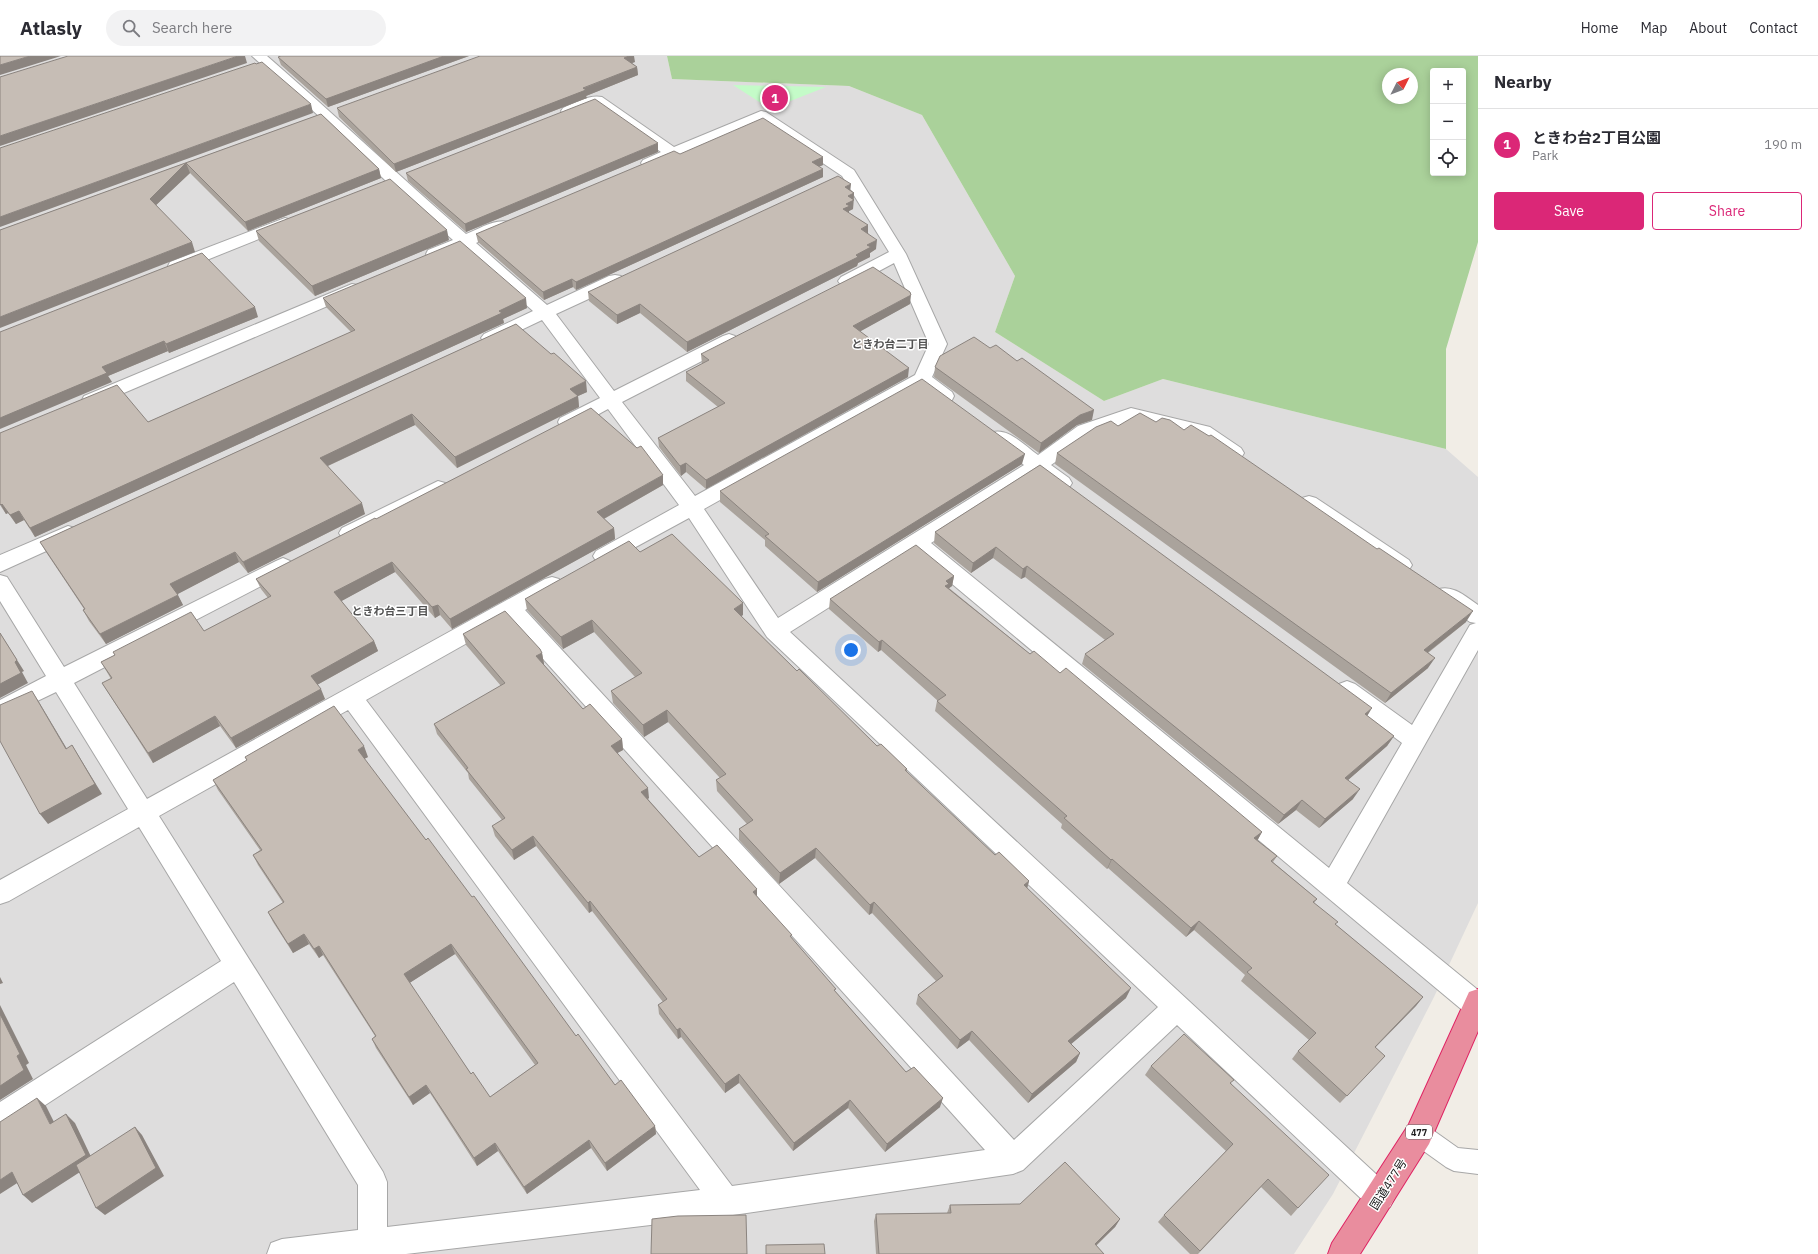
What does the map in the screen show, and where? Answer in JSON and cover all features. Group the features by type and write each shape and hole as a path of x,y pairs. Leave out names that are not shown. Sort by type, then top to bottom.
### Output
{"highway":[{"name":"国道477号","path":"1343,1254 1419,1134 1477,1003"}],"street":[{"path":"259,62 284,56"},
{"path":"259,62 326,115 394,180 545,312 692,507 775,631 1380,1197"},
{"path":"554,117 597,100 673,153"},
{"path":"0,893 922,379 938,344 898,254 848,173 761,115 637,168"},
{"path":"826,183 848,173"},
{"path":"163,271 297,218"},
{"path":"420,260 514,220"},
{"path":"828,290 898,254"},
{"path":"473,346 632,272"},
{"path":"74,407 368,282"},
{"path":"554,429 744,332"},
{"path":"922,379 958,406"},
{"path":"775,631 1038,465 1086,431 1131,414 1203,432 1249,463"},
{"path":"989,428 1076,493"},
{"path":"335,540 455,479"},
{"path":"1295,494 1478,616"},
{"path":"0,564 86,524"},
{"path":"916,542 1332,886 1477,1003"},
{"path":"0,710 300,558"},
{"path":"0,583 374,1182 373,1248"},
{"path":"510,608 1013,1160"},
{"path":"1332,886 1478,631"},
{"path":"1332,679 1415,740"},
{"path":"351,698 726,1201"},
{"path":"0,1118 238,965"},
{"path":"282,1254 373,1248 726,1201 1013,1160 1177,1007"}],"lane":[{"path":"1419,1134 1454,1159 1478,1162"}],"shaded area":[{"path":"0,56 667,56 672,79 849,86 922,115 1015,276 995,332 1104,401 1163,379 1446,449 1478,477 1478,903 1434,997 1333,1194 1294,1254 0,1254"}],"green space":[{"path":"667,56 1478,56 1478,242 1446,349 1446,449 1163,379 1104,401 995,332 1015,276 922,115 849,86 672,79"},
{"path":"733,85 826,87 770,109"}],"building":[{"path":"0,56 30,56 0,65"},
{"path":"68,56 238,56 0,136 0,77"},
{"path":"444,56 326,99 278,57"},
{"path":"480,56 629,56 624,58 637,67 583,88 586,90 394,164 337,108"},
{"path":"262,62 311,104 0,217 0,148 255,63"},
{"path":"595,99 658,143 465,224 406,173"},
{"path":"321,114 379,169 245,222 186,163 150,199 192,242 0,317 0,230"},
{"path":"763,118 823,157 812,162 823,169 576,282 572,279 543,292 476,234 674,151 680,154"},
{"path":"838,176 851,184 845,187 854,193 848,196 854,200 846,204 850,206 843,209 868,225 861,229 877,240 867,245 871,247 856,255 858,257 687,342 640,304 617,315 588,292"},
{"path":"390,179 447,230 312,286 256,231"},
{"path":"460,241 526,298 499,311 502,313 30,528 19,511 10,515 2,504 0,504 0,433 117,385 148,422 355,330 323,298"},
{"path":"202,253 255,307 166,344 164,341 102,367 107,373 0,418 0,332"},
{"path":"873,267 910,292 911,295 853,326 909,368 706,480 686,463 680,466 658,438 725,403 686,372 709,360 701,354"},
{"path":"516,324 551,354 554,353 586,381 570,389 578,396 455,457 412,414 320,458 362,503 243,562 235,552 170,584 178,595 100,634 40,542"},
{"path":"974,337 990,348 996,345 1017,361 1022,358 1094,410 1080,415 1041,443 935,367 940,356"},
{"path":"922,379 1025,454 818,582 765,536 769,534 720,491"},
{"path":"591,408 637,448 641,446 663,475 597,512 614,528 450,619 438,605 432,607 392,562 334,592 374,641 311,676 321,689 231,738 215,716 148,753 102,683 112,678 101,662 115,655 113,652 191,612 204,631 271,596 256,579"},
{"path":"1140,413 1156,422 1162,418 1170,420 1184,430 1191,425 1209,436 1211,435 1377,549 1379,548 1473,611 1424,650 1435,658 1391,693 1057,453 1096,427 1111,421 1118,426"},
{"path":"1040,465 1372,708 1365,714 1394,736 1345,778 1360,789 1325,819 1302,800 1284,815 1085,654 1114,634 1027,566 1023,569 996,547 973,563 935,532"},
{"path":"672,534 743,603 734,609 797,671 799,669 877,746 881,744 907,769 905,770 995,855 999,852 1029,881 1024,885 1131,988 1068,1041 1080,1053 1032,1094 972,1031 960,1040 918,995 943,976 874,902 870,905 816,848 780,873 739,829 753,820 716,780 726,774 667,710 643,725 611,691 642,673 592,620 561,637 525,599 629,541 640,552"},
{"path":"916,545 954,576 946,581 949,584 945,586 1030,654 1034,651 1060,673 1066,668 1262,832 1254,838 1277,856 1271,861 1317,899 1313,902 1338,922 1335,924 1423,997 1375,1047 1385,1056 1347,1096 1298,1051 1316,1033 1247,972 1252,968 1199,921 1191,928 1112,859 1111,860 1064,818 1067,816 937,701 946,695 882,640 879,642 830,599"},
{"path":"505,611 540,649 542,653 536,656 583,709 590,704 622,739 611,746 648,788 641,792 699,857 717,845 757,889 753,892 792,935 790,936 836,989 834,990 906,1072 914,1067 943,1098 887,1144 850,1100 794,1143 739,1074 725,1084 680,1028 677,1030 658,1005 667,999 590,901 588,903 533,836 512,850 492,826 505,818 466,769 468,768 434,724 505,683 463,634"},
{"path":"0,633 17,660 15,662 21,673 0,684"},
{"path":"32,691 66,749 72,745 95,784 40,814 0,741 0,705"},
{"path":"334,706 364,746 358,750 426,840 428,838 472,897 474,896 576,1036 578,1034 615,1085 621,1080 655,1126 605,1163 589,1140 524,1187 495,1143 474,1158 426,1085 409,1097 372,1039 376,1036 319,946 314,949 304,934 288,944 268,912 284,902 253,855 262,850 213,780 247,760 245,757","holes":["451,944 538,1063 490,1097 473,1072 471,1074 404,974"]},
{"path":"0,1014 20,1054 17,1056 24,1070 0,1086"},
{"path":"1184,1034 1234,1080 1230,1083 1329,1175 1298,1208 1268,1179 1200,1251 1164,1215 1233,1144 1151,1066"},
{"path":"37,1098 50,1124 66,1114 86,1155 23,1195 12,1172 0,1180 0,1122"},
{"path":"135,1127 156,1168 96,1208 76,1165"},
{"path":"1065,1162 1120,1219 1095,1244 1104,1254 879,1254 876,1214 951,1213 950,1205 1020,1204"},
{"path":"746,1215 747,1254 651,1254 652,1219 678,1216"},
{"path":"824,1244 825,1254 766,1254 766,1245"}],"place":[{"name":"ときわ台2丁目公園","path":"775,98"}],"district":[{"name":"ときわ台二丁目","path":"890,344"},
{"name":"ときわ台三丁目","path":"390,611"}]}
